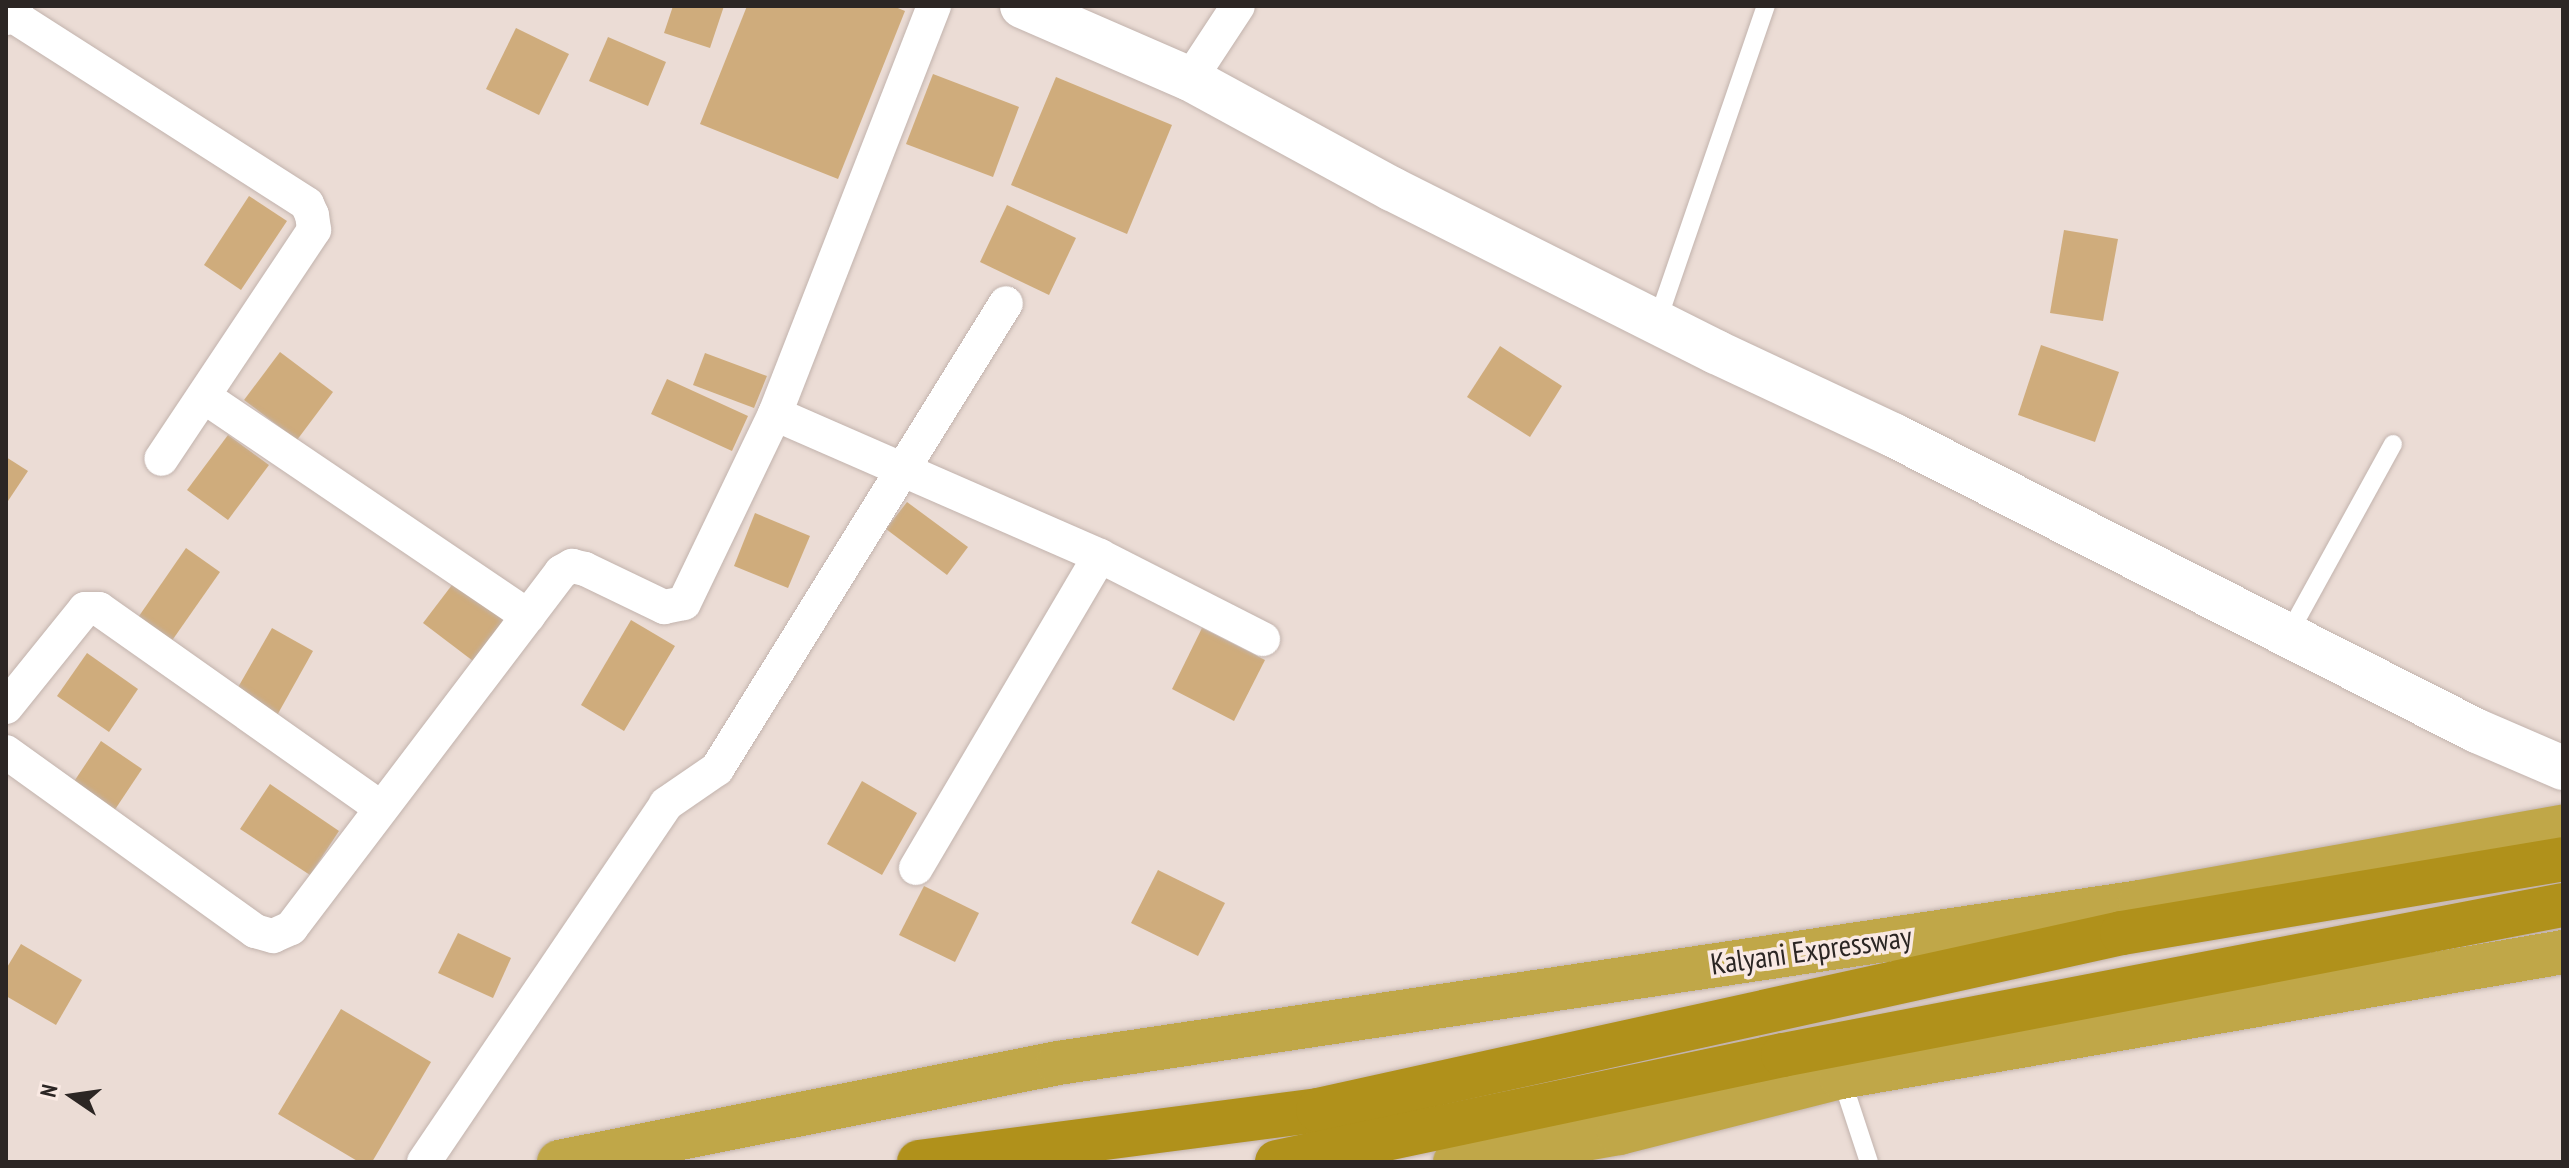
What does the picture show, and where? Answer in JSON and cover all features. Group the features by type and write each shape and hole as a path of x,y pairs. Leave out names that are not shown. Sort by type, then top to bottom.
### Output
{"highway":[{"name":"Kalyani Expressway","path":"559,1162 1058,1063 2140,902 2563,827"},
{"path":"919,1162 1318,1110 2122,933 2563,859"},
{"path":"1277,1162 1783,1055 2563,905"},
{"path":"1455,1162 1620,1140 1841,1077 2563,952"}],"street":[{"path":"6,752 255,931 273,936 291,928 528,616 572,566 664,607 684,603 775,414 934,6"},
{"path":"1022,6 1190,79 1392,189 1657,322 1893,435 2477,731 2563,768"},
{"path":"1190,79 1238,6"},
{"path":"8,10 307,204 314,230 206,398 161,459"},
{"path":"424,1162 666,804 717,769 1006,303"},
{"path":"206,398 528,616"},
{"path":"775,414 1100,556 1263,639"},
{"path":"916,868 1100,556"},
{"path":"6,707 85,609 99,609 381,808"}],"lane":[{"path":"1657,322 1766,6"},
{"path":"2288,635 2393,444"},
{"path":"1841,1077 1869,1162"}],"building":[{"path":"673,6 724,6 710,48 664,33"},
{"path":"747,6 893,6 905,11 838,179 700,124"},
{"path":"516,28 569,54 539,115 486,89"},
{"path":"608,37 666,62 648,106 589,81"},
{"path":"933,74 1019,107 993,177 906,144"},
{"path":"1056,77 1172,125 1127,234 1011,185"},
{"path":"249,196 287,221 241,290 204,265"},
{"path":"1007,205 1076,238 1049,295 980,262"},
{"path":"2064,230 2118,239 2103,321 2050,313"},
{"path":"2041,345 2119,372 2095,442 2018,415"},
{"path":"1500,346 1562,386 1530,437 1467,397"},
{"path":"280,352 333,392 297,440 244,400"},
{"path":"705,353 767,376 754,408 693,385"},
{"path":"667,379 748,416 732,451 651,414"},
{"path":"228,435 269,465 228,520 187,490"},
{"path":"6,457 28,471 6,504"},
{"path":"907,502 968,547 947,575 886,529"},
{"path":"755,513 810,536 788,588 734,566"},
{"path":"186,548 220,572 171,642 137,619"},
{"path":"455,581 508,622 477,664 423,623"},
{"path":"631,620 675,646 624,731 581,705"},
{"path":"272,628 313,651 275,719 233,696"},
{"path":"1202,628 1265,660 1234,721 1172,689"},
{"path":"87,653 138,689 109,732 57,696"},
{"path":"101,741 142,769 112,814 71,786"},
{"path":"862,781 917,813 882,875 827,844"},
{"path":"270,784 339,831 310,875 240,829"},
{"path":"1158,870 1225,903 1198,956 1131,923"},
{"path":"924,886 979,913 955,962 899,935"},
{"path":"458,933 511,958 493,998 438,973"},
{"path":"21,944 82,980 56,1025 6,996 6,969"},
{"path":"341,1009 431,1062 372,1162 359,1162 278,1114"}]}
